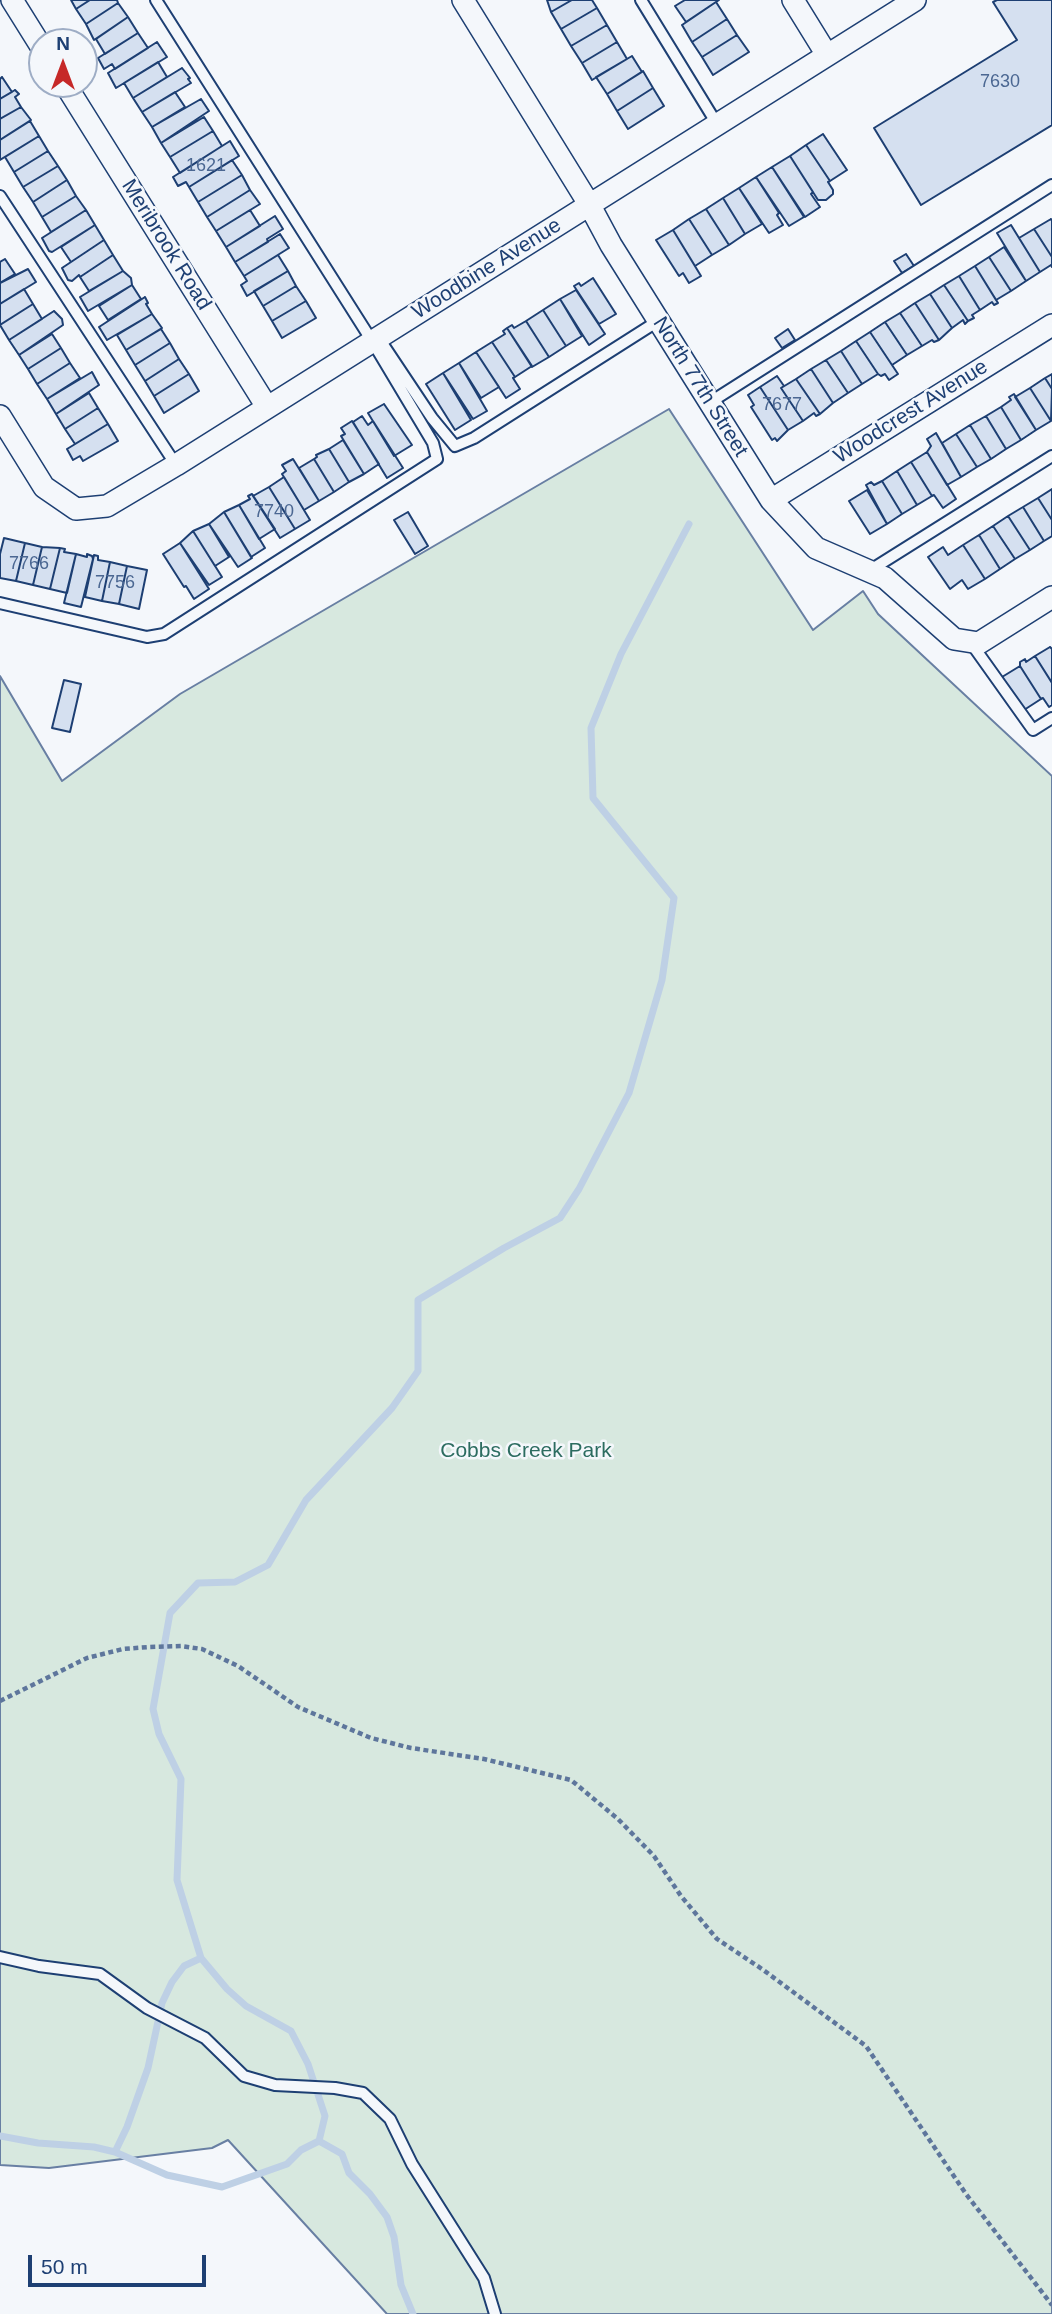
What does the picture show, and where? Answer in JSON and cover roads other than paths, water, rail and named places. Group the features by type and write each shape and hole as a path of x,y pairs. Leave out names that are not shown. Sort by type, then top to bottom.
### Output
{"street":[{"path":"12,0 30,28"},
{"name":"North 77th Street","path":"463,0 589,204 611,245 771,500 817,548 885,578 954,639 969,641"},
{"path":"793,0 827,55"},
{"name":"Woodbine Avenue","path":"0,416 44,487 76,509 107,506 915,0"},
{"name":"Meribrook Road","path":"74,98 267,407"},
{"name":"Woodcrest Avenue","path":"771,500 1052,325"},
{"path":"969,641 979,643 1052,597"}],"lane":[{"path":"156,0 375,339 432,418 456,446 474,438 658,321"},
{"path":"641,0 717,124"},
{"path":"709,403 1052,185"},
{"path":"0,196 176,465"},
{"path":"0,603 147,637 164,634 437,459 433,443 375,339"},
{"path":"869,571 1052,456"},
{"path":"969,641 1032,730 1052,718"},
{"path":"0,1957 39,1966 100,1974 147,2008 205,2038 244,2076 275,2085 335,2088 363,2093 390,2119 412,2164 484,2278 495,2314"}],"waterway":[{"path":"319,2141 325,2116 308,2064 291,2031 246,2006 227,1989 201,1958 177,1880 181,1779 159,1734 153,1709 170,1613 198,1583 235,1582 268,1565 306,1500 392,1408 418,1371 418,1300 560,1218 579,1189 629,1093 662,980 674,898 593,798 591,728 621,654 689,524"},
{"path":"115,2152 148,2068 162,2003 172,1982 184,1966 201,1958"},
{"path":"0,2136 38,2143 94,2147 115,2152 167,2175 222,2187 287,2164 301,2150 319,2141 342,2154 349,2173 370,2194 387,2217 394,2237 401,2285 413,2314"}],"park label":[{"name":"Cobbs Creek Park","path":"526,1451"}]}
